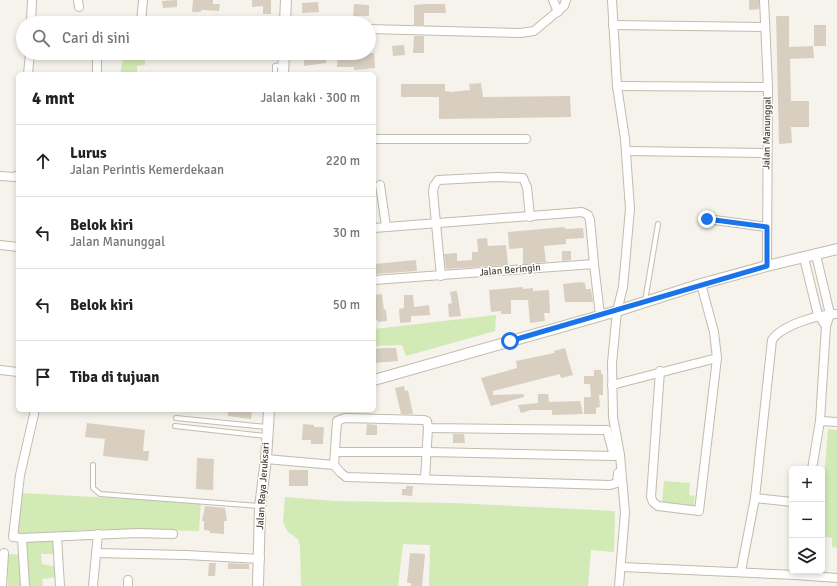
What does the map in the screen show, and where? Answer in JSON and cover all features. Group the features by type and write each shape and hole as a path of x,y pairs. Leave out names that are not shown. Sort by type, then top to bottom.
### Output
{"street":[{"path":"31,16 32,0"},
{"path":"142,16 143,0"},
{"path":"285,16 286,0"},
{"path":"553,0 558,12"},
{"path":"376,29 520,33 534,31 558,12 564,6 566,0"},
{"path":"612,0 617,86 626,151 630,208 623,287 617,310 612,385 617,456 625,512 622,567 619,586"},
{"name":"Jalan Manunggal","path":"764,0 764,27 768,87 766,153 767,266"},
{"path":"613,25 764,27"},
{"path":"28,72 29,60"},
{"path":"97,60 97,72"},
{"path":"617,86 768,87"},
{"path":"376,139 526,139"},
{"path":"626,151 766,153"},
{"path":"0,176 9,177 16,175"},
{"path":"441,276 434,186 440,180 523,178 527,187 530,217"},
{"path":"380,185 386,226"},
{"path":"376,228 436,222 530,217 577,212 586,214 590,220 600,315"},
{"path":"707,219 767,227"},
{"path":"0,246 16,247"},
{"path":"376,379 600,315 701,284 837,249"},
{"path":"816,255 834,314"},
{"path":"804,258 818,315 826,326"},
{"name":"Jalan Beringin","path":"376,280 594,264"},
{"path":"660,371 651,497 653,502 658,506 699,511 717,358 714,332 701,284"},
{"path":"741,571 755,498 772,340 780,332 818,315 834,314"},
{"path":"812,466 820,421 826,326 834,314"},
{"path":"612,385 660,371 717,358"},
{"path":"0,370 16,372"},
{"path":"35,412 20,475 13,535 14,538 136,533 173,534"},
{"name":"Jalan Raya Jeruksari","path":"258,586 260,559 260,506 266,460 267,431 270,412"},
{"path":"425,479 428,452 427,421 339,419 336,425 336,452 334,465 340,473 346,476 425,479 610,485 618,482 617,456 607,430 428,428"},
{"path":"820,421 837,422"},
{"path":"336,452 428,452 617,456"},
{"path":"266,460 334,465"},
{"path":"755,498 789,502"},
{"path":"93,586 98,534"},
{"path":"57,537 60,586"},
{"path":"22,538 25,586"},
{"path":"2,586 4,553"},
{"path":"96,553 186,555 260,559"},
{"path":"622,567 789,573"},
{"path":"805,574 837,578"}],"lane":[{"path":"275,72 275,66 283,69"},
{"path":"644,301 658,224"},
{"path":"176,418 267,431"},
{"path":"175,426 267,431"},
{"path":"93,465 93,488 100,494 260,506"}],"green space":[{"path":"123,60 145,60 145,65 137,66 137,72 120,72"},
{"path":"496,315 495,331 406,356 402,345 376,346 376,329"},
{"path":"828,429 837,430 837,548 832,547 832,538 825,537 825,468"},
{"path":"664,481 690,483 689,495 695,496 693,508 662,503"},
{"path":"21,493 201,503 199,531 111,529 41,534 17,534"},
{"path":"285,497 334,501 453,503 615,511 614,552 591,550 588,586 429,586 430,545 403,544 398,586 301,586 300,546 298,539 288,532 283,522"},
{"path":"26,541 55,541 56,554 41,554 42,564 57,567 58,577 42,579 43,586 30,586 27,559 23,586 8,586 7,554 23,555"}],"building":[{"path":"177,0 177,7 163,8 162,1"},
{"path":"193,0 213,0 213,4 220,4 219,11 201,10 201,12 192,12"},
{"path":"252,0 271,0 271,14 263,14 263,6 252,7"},
{"path":"749,0 759,0 759,9 749,10"},
{"path":"318,2 319,12 302,13 302,3"},
{"path":"354,4 369,5 369,16 353,16"},
{"path":"445,4 446,13 424,13 424,25 414,25 414,5"},
{"path":"776,16 789,16 789,47 813,46 814,58 790,59 791,101 809,101 809,127 791,127 792,143 779,144"},
{"path":"814,25 826,25 826,46 814,46"},
{"path":"414,36 424,36 424,53 413,53"},
{"path":"404,45 405,55 393,56 392,46"},
{"path":"304,60 326,60 326,63 304,66"},
{"path":"338,60 374,60 375,68 354,70 354,67 337,67"},
{"path":"481,83 483,97 570,96 571,117 439,119 439,97 401,97 401,84 445,84 445,91 452,92 470,90 469,84"},
{"path":"565,227 565,229 583,228 584,238 566,239 566,244 544,246 546,262 523,264 523,248 509,249 508,232"},
{"path":"487,238 488,246 506,245 508,265 446,269 444,254 457,253 457,261 472,260 472,252 478,252 477,239"},
{"path":"562,251 571,251 571,260 562,261"},
{"path":"416,260 417,271 376,274 376,264"},
{"path":"585,283 586,289 591,289 593,302 565,302 563,284"},
{"path":"523,287 523,289 533,288 533,291 549,290 550,313 544,313 545,321 530,323 528,300 511,300 511,314 501,314 501,311 491,312 489,290"},
{"path":"457,291 461,316 449,317 448,304 452,303 450,292"},
{"path":"382,294 384,310 386,309 387,321 378,322 376,320 376,295"},
{"path":"404,295 413,295 414,307 429,305 430,315 411,316 411,322 400,323 399,309 404,308"},
{"path":"396,348 398,361 376,363 376,349"},
{"path":"565,348 573,375 561,378 560,374 493,391 493,395 524,394 524,397 491,406 481,378 517,368 516,361 554,353 554,351"},
{"path":"594,370 601,370 601,374 603,374 603,395 599,395 600,407 596,408 596,414 584,414 584,397 591,397 590,384 584,384 584,376 594,376"},
{"path":"404,386 405,391 408,390 413,414 401,414 395,388"},
{"path":"538,394 548,394 549,402 580,401 583,414 552,415 552,410 531,410 521,413 518,405 538,403"},
{"path":"228,412 252,412 251,419 228,416"},
{"path":"87,423 145,430 143,451 149,451 148,461 103,456 105,439 85,437"},
{"path":"303,424 314,425 314,427 324,427 323,444 311,444 311,440 302,440"},
{"path":"367,424 377,425 377,435 366,435"},
{"path":"453,434 464,434 465,443 453,443"},
{"path":"197,458 214,459 213,490 196,489"},
{"path":"289,470 308,470 308,486 289,486"},
{"path":"406,486 413,486 412,496 402,495 402,489 406,489"},
{"path":"205,506 225,508 227,521 224,521 224,534 210,533 210,531 204,530 204,521 202,521"},
{"path":"410,553 425,554 422,586 411,586 411,583 407,583"},
{"path":"209,563 216,563 215,576 208,576"},
{"path":"228,563 249,564 249,569 228,569"}],"route":[{"path":"510,341 701,284 767,266 767,227 707,219"}]}
